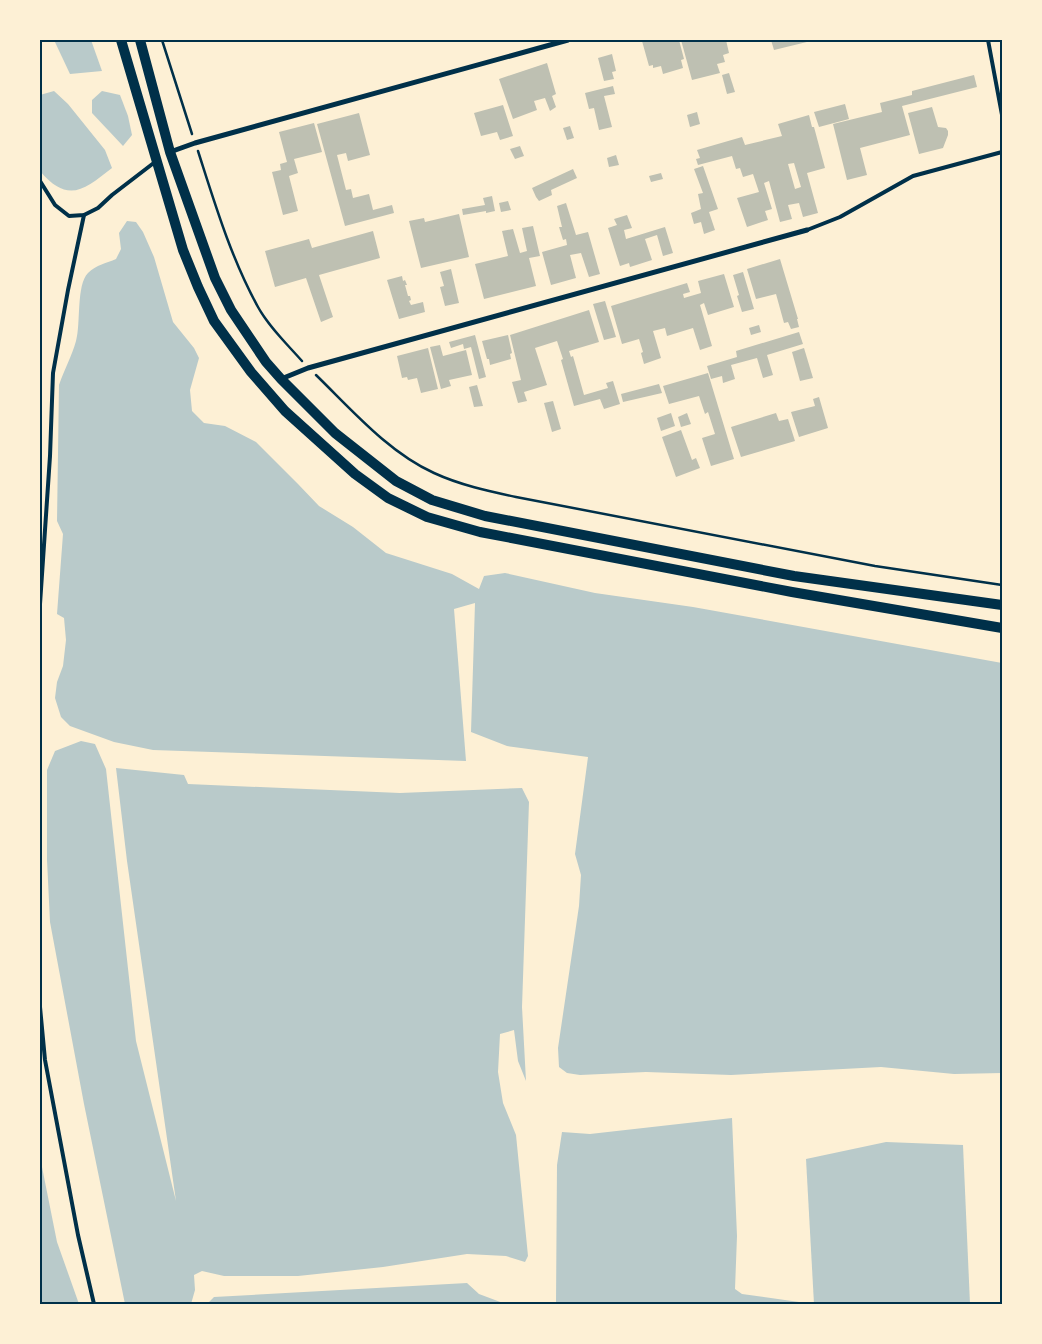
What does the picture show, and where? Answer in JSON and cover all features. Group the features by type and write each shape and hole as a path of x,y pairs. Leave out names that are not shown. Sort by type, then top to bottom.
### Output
{"main road":[{"path":"122,40 183,250 214,320 251,372 285,411 355,474 388,498 427,517 480,532 792,592 1002,628"},
{"path":"140,40 170,152 215,278 231,310 266,362 281,379 335,433 396,481 432,500 485,516 794,576 1002,606"}],"street":[{"path":"170,152 195,143 568,40"},
{"path":"281,379 308,368 808,230"}],"lane":[{"path":"988,40 1002,115"},
{"path":"808,230 840,217 913,176 1002,152"},
{"path":"40,181 56,205 69,216 84,215 98,208 157,161"},
{"path":"40,604 50,456 53,373 84,215"},
{"path":"40,1006 46,1070 78,1236 94,1304"}],"path":[{"path":"162,40 231,249 259,309 308,368 393,448 434,473 474,487 516,497 875,566 1002,585"}],"shaded area":[{"path":"54,40 91,40 102,71 70,74"},
{"path":"54,91 68,104 105,150 112,168 93,182 76,190 59,188 40,171 40,95"},
{"path":"102,91 120,95 128,116 132,135 123,146 92,113 92,100"},
{"path":"127,221 136,222 143,232 154,257 173,322 194,348 199,358 190,390 192,411 204,423 225,426 256,442 319,506 353,527 386,553 452,574 479,589 484,576 505,573 595,593 693,607 1002,663 1002,1073 954,1074 881,1067 731,1075 646,1072 580,1075 567,1073 559,1067 558,1048 579,906 581,875 575,854 588,757 507,746 471,732 475,603 454,609 466,761 153,750 114,742 70,726 61,717 55,698 57,682 63,666 66,640 64,618 57,614 63,534 57,521 59,385 76,341 80,295 84,279 94,268 116,259 121,249 119,233"},
{"path":"81,741 95,744 106,769 136,1041 176,1201 127,861 116,768 184,775 188,784 400,793 522,788 529,802 522,1007 526,1081 518,1061 514,1030 500,1034 498,1072 503,1103 516,1135 528,1256 525,1262 506,1256 467,1254 383,1267 298,1276 224,1276 202,1271 194,1275 195,1290 191,1304 125,1304 84,1104 50,922 47,860 47,770 55,751"},
{"path":"732,1118 737,1236 735,1289 742,1294 799,1302 800,1304 556,1304 557,1165 562,1132 590,1134"},
{"path":"886,1142 963,1145 970,1304 814,1304 806,1159"},
{"path":"40,1157 57,1242 79,1304 40,1304"},
{"path":"467,1283 479,1294 503,1303 207,1304 214,1297"}],"building":[{"path":"679,40 684,59 681,60 683,68 663,74 661,66 653,68 653,65 649,66 642,41"},
{"path":"681,40 726,40 729,53 723,55 725,62 717,64 720,73 692,80"},
{"path":"771,40 811,40 811,41 774,50"},
{"path":"612,54 616,71 612,72 614,79 604,81 598,58"},
{"path":"547,63 556,94 552,96 556,107 550,111 545,98 534,101 537,110 513,119 499,79"},
{"path":"729,73 735,92 727,94 722,75"},
{"path":"974,75 977,87 902,106 910,135 860,148 867,175 847,180 833,124 882,112 880,103 912,95 912,91"},
{"path":"613,86 615,94 604,96 612,127 599,130 594,108 589,109 585,93"},
{"path":"845,104 849,119 819,127 814,112"},
{"path":"503,105 513,136 500,140 497,132 481,136 474,113"},
{"path":"932,107 938,127 946,128 948,135 943,148 919,154 908,113"},
{"path":"697,112 700,124 690,127 687,115"},
{"path":"359,113 370,155 348,161 346,153 337,155 346,190 351,189 353,198 369,194 373,210 392,205 394,213 345,226 317,124"},
{"path":"809,115 825,168 807,173 818,213 803,217 799,203 788,205 792,219 780,222 769,181 764,183 772,209 765,211 768,220 747,227 737,198 759,192 753,174 743,177 740,168 736,169 732,156 698,165 696,159 700,158 697,150 742,137 745,145 782,136 778,124","holes":["794,163 801,187 795,189 788,164"]},
{"path":"314,123 322,152 294,159 298,173 289,176 298,211 283,215 272,172 281,170 280,164 287,162 279,132"},
{"path":"570,126 574,138 567,140 563,128"},
{"path":"520,146 524,156 515,159 510,149"},
{"path":"616,155 619,165 609,167 607,158"},
{"path":"703,166 718,209 709,212 715,230 704,234 701,222 694,224 691,213 701,209 698,194 703,193 694,169"},
{"path":"573,169 577,178 551,190 552,195 539,201 532,188"},
{"path":"661,173 663,179 651,182 649,176"},
{"path":"492,196 495,211 463,215 462,209 485,205 483,198"},
{"path":"508,201 511,210 501,212 499,203"},
{"path":"566,203 576,235 588,232 600,274 589,277 581,253 570,255 576,278 551,285 542,252 567,245 566,239 563,240 559,227 562,227 557,206"},
{"path":"459,214 469,257 421,268 409,221 424,218 425,222"},
{"path":"627,215 632,228 624,230 626,239 665,227 673,253 663,256 657,235 645,239 652,260 630,267 629,263 620,266 608,228 617,225 614,219"},
{"path":"533,226 540,256 529,258 536,286 484,299 475,264 508,256 502,231 513,229 520,253 527,251 522,228"},
{"path":"373,231 380,258 319,275 333,317 321,322 306,278 275,287 265,251 309,239 312,248"},
{"path":"780,259 798,319 799,327 791,329 788,322 784,323 776,294 756,299 747,269"},
{"path":"451,269 459,303 445,306 440,287 444,286 440,272"},
{"path":"743,272 754,309 742,312 733,275"},
{"path":"724,274 734,307 708,315 704,303 700,305 712,346 700,350 693,328 667,336 665,328 653,331 661,358 644,364 639,339 622,344 611,306 687,283 690,292 683,294 684,298 701,293 698,281"},
{"path":"402,276 403,281 405,280 407,285 405,285 408,296 410,296 411,300 409,301 411,305 423,302 425,312 399,319 387,280"},
{"path":"605,301 616,337 604,340 593,304"},
{"path":"589,310 599,342 569,351 571,357 573,356 584,395 608,388 606,383 613,381 620,404 604,409 600,399 574,406 557,341 535,348 547,385 524,392 527,401 518,403 512,382 521,380 510,335"},
{"path":"759,325 761,332 751,335 749,328"},
{"path":"799,332 803,344 767,355 773,375 763,378 757,358 731,365 735,379 723,383 722,376 711,379 707,366 737,357 736,351"},
{"path":"475,335 486,377 479,379 471,347 464,349 463,344 451,348 449,342"},
{"path":"508,335 512,353 510,354 511,359 490,365 482,341"},
{"path":"440,345 443,356 466,350 472,375 449,380 451,386 441,389 430,347"},
{"path":"428,348 438,389 421,393 417,378 408,380 407,377 402,378 397,356"},
{"path":"804,348 813,378 800,381 792,352"},
{"path":"708,373 734,459 711,466 702,438 715,434 708,412 705,414 699,396 669,404 663,386"},
{"path":"659,384 662,393 623,402 621,394"},
{"path":"477,385 483,406 474,407 469,387"},
{"path":"819,397 828,428 799,437 791,412 815,406 813,399"},
{"path":"553,401 561,429 552,432 544,403"},
{"path":"671,413 675,426 661,431 657,418"},
{"path":"687,413 691,424 681,427 678,417"},
{"path":"776,413 779,421 788,419 795,441 741,457 731,427"},
{"path":"681,430 692,460 696,458 700,468 676,477 662,437"}]}
